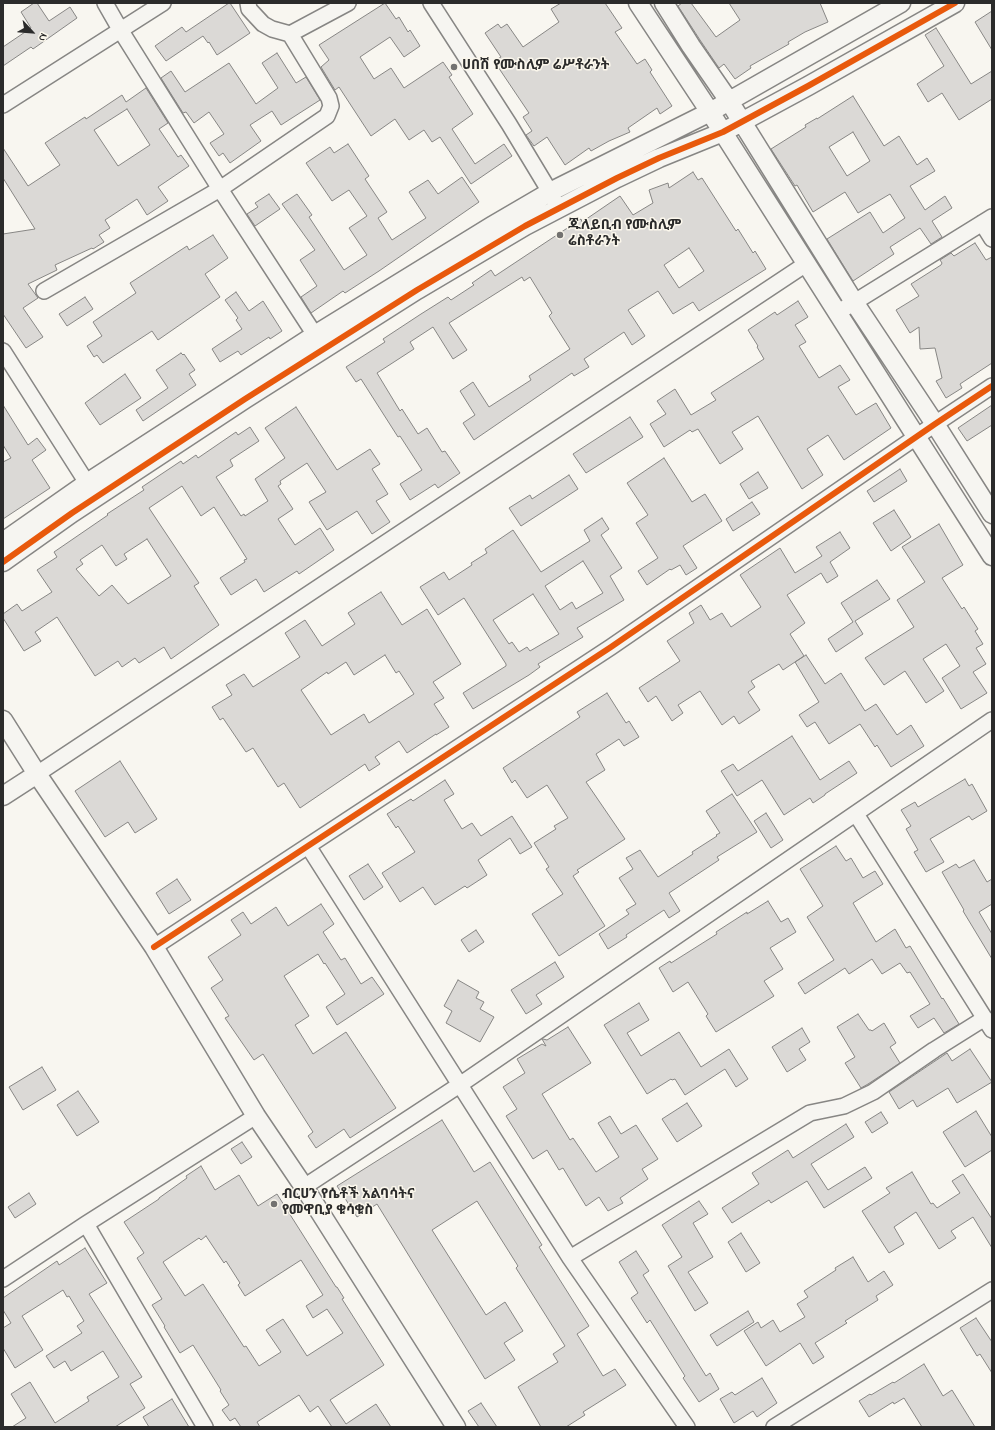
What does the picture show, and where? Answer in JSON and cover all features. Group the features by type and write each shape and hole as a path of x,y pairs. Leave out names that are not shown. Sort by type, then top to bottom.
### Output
{"street":[{"path":"105,3 220,189 315,334"},
{"path":"3,105 163,3"},
{"path":"44,291 220,189 327,116 331,106 329,98 290,34 272,29 263,24 249,9 248,3"},
{"path":"290,34 348,3"},
{"path":"431,3 509,124 558,208"},
{"path":"638,3 723,132 992,556"},
{"path":"664,3 742,121 854,302 936,424 992,514"},
{"path":"3,542 87,483 315,334 479,234 550,192 710,112 901,3"},
{"path":"3,562 72,513 245,399 424,286 525,226 659,158 723,132 955,3"},
{"path":"837,313 987,220 992,238"},
{"path":"3,796 806,264"},
{"path":"3,351 87,483"},
{"path":"154,947 611,647 992,386"},
{"path":"3,720 37,774 154,947 256,1116 304,1187 456,1427"},
{"path":"304,1187 461,1084 992,720"},
{"path":"570,1258 810,1113 844,1106 873,1092 934,1050 988,1024 856,814"},
{"path":"308,846 461,1084 570,1258 687,1427"},
{"path":"3,1279 86,1224 256,1116"},
{"path":"86,1224 205,1427"},
{"path":"774,1427 992,1290"}],"building":[{"path":"34,3 37,3 49,21 70,7 77,18 33,49 31,47 3,66 3,47 31,28 21,12"},
{"path":"229,3 250,33 217,55 209,42 208,43 203,36 166,61 155,46 182,27 186,32"},
{"path":"385,3 396,19 399,17 408,32 410,30 420,46 404,57 390,37 360,57 374,79 391,68 404,88 443,62 452,75 449,77 473,114 452,129 475,164 504,144 512,156 471,184 440,137 432,142 424,130 409,140 395,119 371,136 339,87 335,90 321,67 329,60 319,45"},
{"path":"561,3 605,3 622,28 615,32 637,64 645,59 652,70 650,72 672,106 660,114 657,108 628,128 630,132 591,151 589,148 565,165 547,137 534,146 526,135 532,131 523,117 529,113 494,61 501,57 485,33 498,24 501,28 507,24 523,47 559,22 551,9"},
{"path":"682,3 691,3 716,37 740,20 729,3 820,3 828,22 805,32 788,42 789,44 750,66 751,68 735,79 724,64 719,68 678,6"},
{"path":"992,11 992,50 975,22"},
{"path":"936,28 971,84 992,71 992,99 959,120 942,93 928,102 917,84 944,66 925,35"},
{"path":"277,53 296,83 306,77 320,100 281,125 272,111 250,125 261,141 230,163 223,153 219,156 210,143 224,134 209,112 194,123 186,112 183,113 161,78 171,71 185,92 229,63 256,104 278,88 262,63"},
{"path":"146,88 168,123 159,129 178,157 181,155 189,166 158,187 168,201 147,215 137,199 105,220 110,228 99,235 104,242 93,249 92,248 55,265 57,270 28,284 38,298 23,308 43,337 26,348 3,314 3,234 35,229 3,178 3,148 28,186 60,165 45,143 85,117 86,119 122,95 126,102","holes":["127,109 150,145 118,166 94,130"]},
{"path":"853,96 884,146 899,136 917,165 927,158 935,171 910,186 925,210 945,196 952,208 932,221 942,237 931,244 920,228 890,247 894,254 853,281 827,239 870,212 883,233 905,218 890,194 858,213 845,192 813,212 797,185 795,186 771,149 806,127 805,125","holes":["853,132 870,161 847,176 829,147"]},
{"path":"348,144 369,176 365,179 387,212 378,218 392,240 426,218 409,192 428,180 438,194 462,177 479,202 379,271 345,293 343,291 311,313 301,297 317,286 300,260 315,250 282,204 297,194 312,215 309,217 344,270 367,255 349,228 367,216 349,190 332,201 306,163 330,147 334,153"},
{"path":"693,172 698,180 702,178 736,231 738,229 753,253 755,251 766,269 699,311 693,302 673,314 658,291 628,310 645,336 632,345 624,332 584,359 589,367 574,376 572,373 474,440 463,423 475,415 460,391 473,382 489,407 531,380 529,376 570,349 549,316 552,313 530,277 524,281 522,277 449,323 467,350 453,359 433,327 410,342 414,349 377,373 400,411 402,409 418,434 427,428 442,452 445,451 460,473 438,488 435,484 410,500 400,484 422,470 400,436 398,437 361,379 356,382 346,367 385,342 383,339 421,314 448,297 451,300 474,285 472,283 491,270 495,276 581,219 582,222 620,196 633,215 653,203 649,190 668,183 669,188","holes":["689,248 704,271 679,288 664,265"]},
{"path":"269,194 280,209 255,226 247,214 258,207 255,203"},
{"path":"213,235 228,258 205,274 220,297 158,340 152,331 103,363 97,355 94,357 87,346 102,336 93,322 136,293 130,283 187,246 189,250"},
{"path":"975,243 986,260 992,257 992,363 960,384 962,388 946,398 936,381 942,378 935,348 920,349 919,327 910,333 896,310 919,296 911,284 941,265 942,263 940,260 951,253 954,256"},
{"path":"236,292 249,311 263,301 282,331 270,339 269,337 241,355 238,351 220,362 212,349 242,329 236,320 238,318 225,300"},
{"path":"85,297 93,309 67,326 59,314"},
{"path":"798,301 808,317 795,325 806,342 799,346 819,378 840,365 850,380 838,387 856,415 876,403 891,428 844,460 828,435 807,449 823,475 802,489 758,416 732,432 743,449 720,464 698,429 692,432 690,430 664,447 650,424 666,414 657,401 675,389 691,415 716,400 711,393 764,359 748,330 775,312 777,315"},
{"path":"181,353 183,355 184,354 195,370 189,374 196,385 143,421 136,410 168,388 156,370"},
{"path":"125,374 141,398 100,425 85,403"},
{"path":"3,405 28,445 37,438 46,450 32,460 50,488 3,519 3,462 11,458 3,445"},
{"path":"992,405 992,425 967,441 958,428"},
{"path":"296,407 337,470 370,449 380,464 372,469 388,494 376,501 390,522 372,534 357,511 327,530 309,502 326,492 307,463 280,481 281,484 278,486 293,509 278,519 295,545 320,528 334,550 299,574 297,571 264,592 256,579 231,595 220,578 245,562 244,560 247,559 214,507 201,516 182,486 149,508 199,583 194,586 219,625 171,659 164,647 139,663 135,658 122,667 118,661 95,676 57,617 35,632 41,641 24,651 3,618 3,614 17,604 22,611 52,592 37,570 57,557 54,552 108,515 107,514 144,490 142,487 181,461 183,464 196,455 198,458 236,432 238,435 250,427 259,441 230,460 233,466 216,477 241,516 244,514 245,516 268,501 255,479 285,458 265,428","holes":["147,539 171,576 128,604 112,585 99,596 76,569 83,564 80,560 102,545 116,566 127,559 124,554"]},
{"path":"630,417 643,437 586,473 573,454"},
{"path":"664,458 692,502 705,494 722,521 683,546 697,568 686,575 680,565 671,570 670,569 647,585 638,571 658,558 636,523 648,515 627,483"},
{"path":"900,469 907,481 874,502 867,491"},
{"path":"758,472 768,488 749,499 740,484"},
{"path":"569,475 578,489 521,526 509,508 530,495 532,499"},
{"path":"752,502 760,514 733,531 726,519"},
{"path":"894,510 911,537 891,551 873,523"},
{"path":"602,518 609,529 601,535 622,568 610,576 624,600 577,628 583,637 538,664 540,667 529,675 473,709 463,693 506,666 506,664 464,598 438,615 420,587 444,572 449,580 472,565 471,563 487,553 485,549 513,530 541,572 590,541 584,530","holes":["583,561 603,593 576,609 572,602 560,610 545,586","533,594 559,634 530,651 527,647 519,652 512,642 509,644 493,620"]},
{"path":"939,524 963,565 942,578 962,609 964,607 978,629 975,631 983,644 976,648 986,664 973,672 987,693 961,709 942,678 960,666 946,644 923,659 944,691 926,703 905,671 884,685 865,658 914,627 897,600 925,582 902,547"},
{"path":"840,532 850,548 830,562 838,576 827,583 821,573 787,595 805,623 790,634 804,656 783,670 779,664 751,681 755,687 748,692 760,710 739,724 734,716 722,725 700,691 678,705 683,713 672,721 656,696 648,702 639,688 680,661 667,641 694,623 689,613 701,605 710,620 722,613 731,627 761,607 740,575 780,548 795,573 822,556 816,547"},
{"path":"877,580 890,599 855,621 863,634 836,652 828,639 853,622 841,603"},
{"path":"381,592 402,625 427,609 461,664 433,682 444,698 434,704 449,727 407,753 399,741 375,757 380,764 369,771 365,764 300,808 284,783 278,787 253,748 246,752 223,718 220,720 212,707 232,695 226,685 244,674 253,687 300,657 285,633 305,620 322,646 355,624 348,613","holes":["385,655 396,673 399,671 414,694 369,723 364,714 331,735 301,690 327,672 328,674 346,662 354,675"]},
{"path":"806,655 825,684 841,673 865,711 876,704 897,735 911,725 924,746 891,767 877,745 875,747 860,724 829,744 815,722 807,727 799,715 819,702 795,662"},
{"path":"607,693 626,723 629,721 639,737 624,746 619,739 596,754 605,770 586,782 625,839 577,870 579,872 573,876 605,926 559,956 532,914 563,894 546,869 549,867 534,843 556,829 554,826 568,818 547,785 527,798 515,780 512,783 503,768 580,717 577,712"},
{"path":"792,736 820,780 849,761 857,773 813,803 810,798 784,815 762,780 737,796 721,771 733,764 738,771"},
{"path":"120,761 157,819 135,833 128,822 105,837 75,791"},
{"path":"965,779 969,786 972,784 987,811 972,820 969,816 930,839 944,862 926,872 914,852 918,850 906,829 911,826 901,810 915,802 918,807"},
{"path":"445,780 454,794 444,800 462,829 472,823 481,836 512,816 532,847 520,854 510,838 478,860 487,875 467,888 465,886 435,905 423,887 400,902 382,873 415,852 398,826 396,828 387,814 411,799 413,801"},
{"path":"732,794 757,832 717,857 719,860 669,893 680,911 669,918 664,910 626,935 627,937 608,949 599,934 629,914 626,910 636,904 619,878 633,869 626,858 640,850 658,877 693,854 692,852 720,833 706,811"},
{"path":"766,813 783,840 771,848 754,821"},
{"path":"836,846 846,861 851,858 863,878 875,871 883,884 853,903 876,942 895,929 906,948 910,946 959,1024 944,1033 934,1018 918,1028 910,1016 930,1004 910,972 907,973 900,963 882,974 872,959 849,974 845,968 805,994 798,983 834,960 807,917 823,906 800,869"},
{"path":"974,860 987,882 992,879 992,904 979,912 992,934 992,959 963,911 964,910 942,872 956,864 959,868"},
{"path":"368,864 383,887 364,900 349,876"},
{"path":"177,879 191,900 169,914 156,893"},
{"path":"768,901 781,922 788,918 796,932 770,948 783,969 764,981 774,996 716,1032 706,1016 708,1014 688,982 673,992 659,968 670,961 671,963 717,934 716,932 747,912 747,914"},
{"path":"321,904 334,924 323,932 341,960 345,958 361,984 372,977 384,994 337,1025 326,1007 345,994 318,954 284,976 309,1016 295,1025 313,1054 346,1032 396,1108 350,1138 344,1129 316,1148 308,1136 313,1132 263,1054 254,1060 225,1018 229,1016 211,988 223,980 208,957 241,935 231,920 243,912 251,924 276,907 288,926"},
{"path":"476,930 484,942 469,952 461,940"},
{"path":"555,962 564,977 536,995 542,1004 526,1014 511,990"},
{"path":"458,980 479,992 476,998 484,1002 480,1009 494,1017 480,1042 446,1023 452,1011 444,1006"},
{"path":"639,1003 649,1020 627,1033 641,1056 679,1032 701,1067 729,1049 748,1079 736,1087 725,1069 685,1095 675,1079 671,1079 647,1094 604,1025"},
{"path":"858,1014 869,1030 872,1031 884,1023 896,1043 890,1047 900,1063 861,1088 845,1063 855,1057 837,1027"},
{"path":"568,1027 591,1063 542,1094 570,1140 573,1138 596,1172 619,1157 598,1123 610,1116 621,1134 636,1125 658,1159 642,1169 648,1179 620,1198 623,1203 608,1211 599,1197 586,1206 563,1168 559,1170 547,1150 533,1159 506,1116 517,1109 503,1087 525,1073 517,1059 542,1044 546,1046 542,1039 547,1040"},
{"path":"802,1028 810,1042 799,1049 806,1060 787,1072 772,1047"},
{"path":"970,1049 992,1082 957,1103 948,1088 917,1107 913,1100 899,1109 889,1092 947,1053 952,1061"},
{"path":"42,1067 56,1090 23,1110 9,1087"},
{"path":"78,1091 99,1122 77,1136 57,1105"},
{"path":"687,1103 702,1126 677,1142 662,1119"},
{"path":"976,1111 992,1137 992,1150 965,1167 943,1132"},
{"path":"881,1112 888,1123 872,1133 865,1122"},
{"path":"442,1120 474,1172 490,1162 542,1245 539,1247 589,1326 577,1334 603,1376 615,1369 626,1385 583,1412 585,1415 566,1427 541,1427 518,1387 558,1362 553,1354 565,1346 516,1268 518,1266 477,1201 432,1230 486,1315 505,1302 523,1331 504,1343 515,1360 485,1379 377,1204 357,1217 337,1186"},
{"path":"846,1124 854,1137 811,1164 828,1190 865,1167 872,1178 824,1208 807,1181 771,1203 769,1200 732,1223 722,1208 759,1184 752,1173 788,1150 793,1158"},
{"path":"242,1142 252,1157 241,1164 231,1149"},
{"path":"201,1166 215,1190 239,1175 258,1206 277,1194 344,1298 342,1299 384,1365 330,1400 346,1424 376,1404 391,1427 332,1427 318,1406 310,1412 299,1395 257,1422 260,1427 241,1427 235,1418 230,1421 222,1410 229,1405 193,1345 180,1353 152,1305 162,1299 137,1258 144,1253 124,1222 159,1199 187,1178 186,1176","holes":["206,1236 224,1263 226,1261 240,1283 238,1285 245,1296 301,1260 323,1295 306,1306 313,1318 327,1309 343,1333 307,1356 283,1319 266,1330 281,1352 259,1366 246,1346 244,1347 203,1284 185,1296 163,1262 199,1238 201,1240"]},
{"path":"912,1172 931,1204 933,1203 937,1208 960,1193 952,1181 963,1174 992,1219 992,1248 973,1217 951,1231 956,1238 939,1249 916,1212 894,1227 904,1244 889,1253 862,1211 890,1193 886,1188"},
{"path":"29,1193 36,1204 15,1218 8,1207"},
{"path":"699,1201 708,1214 693,1223 713,1257 688,1272 708,1303 695,1311 668,1266 682,1257 662,1225"},
{"path":"741,1233 760,1263 746,1272 728,1242"},
{"path":"85,1248 107,1283 89,1294 142,1377 130,1384 145,1408 115,1427 12,1427 26,1418 11,1394 30,1382 55,1423 89,1401 87,1397 119,1377 103,1351 71,1371 65,1361 54,1368 46,1356 82,1333 77,1326 84,1321 69,1296 67,1297 63,1290 22,1316 43,1350 15,1368 3,1348 3,1328 11,1323 3,1310 3,1298 57,1261 59,1265"},
{"path":"636,1251 649,1271 643,1275 706,1376 710,1373 719,1389 699,1402 683,1378 685,1376 650,1320 647,1323 631,1298 638,1293 619,1262"},
{"path":"853,1257 868,1282 884,1271 893,1285 876,1296 878,1300 845,1321 847,1323 815,1343 824,1357 813,1364 800,1343 766,1366 744,1331 758,1322 761,1328 773,1320 780,1332 805,1317 797,1304 808,1297 804,1291 836,1270 835,1268"},
{"path":"748,1311 754,1322 717,1346 710,1335"},
{"path":"976,1318 992,1342 992,1373 980,1354 977,1356 960,1328"},
{"path":"924,1364 943,1396 952,1390 975,1427 922,1427 904,1398 894,1404 893,1402 869,1417 859,1401 893,1382 894,1383"},
{"path":"762,1378 777,1403 757,1417 753,1411 734,1423 720,1399 732,1392 735,1395"},
{"path":"172,1399 189,1427 149,1427 143,1417"},
{"path":"481,1403 497,1427 479,1427 468,1411"}],"cycle path":[{"path":"3,562 72,513 245,399 417,290 525,226 659,158 723,132 955,3"},
{"path":"154,947 611,647 992,386"}],"place":[{"name":"ሀበሽ የሙስሊም ሬሥቶራንት","path":"454,67"},
{"name":"ጁለይቢብ የሙስሊም ሬስቶራንት","path":"560,235"},
{"name":"ብርሀን የሴቶች አልባሳትና የመዋቢያ ቁሳቁስ","path":"274,1204"}]}
